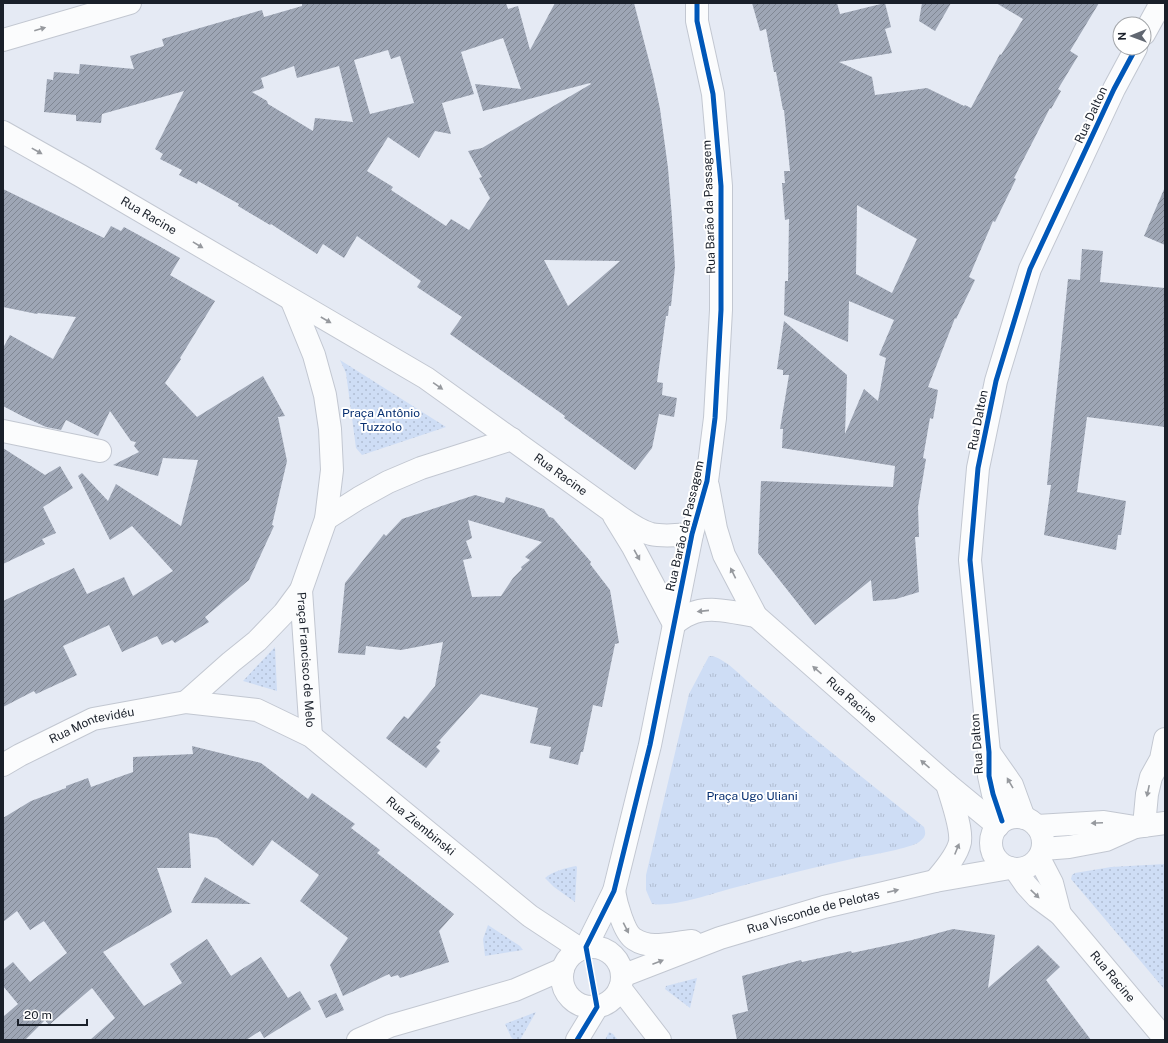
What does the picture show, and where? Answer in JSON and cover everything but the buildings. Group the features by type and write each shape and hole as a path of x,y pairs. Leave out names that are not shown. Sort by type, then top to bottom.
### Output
{"street":[{"path":"3,40 130,3"},
{"name":"Rua Barão da Passagem","path":"583,948 614,891 650,745 692,534 707,481 715,418 721,310 721,186 713,94 697,12 684,3"},
{"path":"1152,19 1161,3"},
{"name":"Rua Dalton","path":"1000,824 989,776 989,752 970,560 978,468 996,381 1030,270 1114,89 1132,56"},
{"name":"Rua Racine","path":"3,132 88,180 292,301"},
{"path":"292,301 426,378 512,439"},
{"path":"292,301 314,355 325,395 330,429 332,470 326,519 301,590"},
{"path":"3,431 100,451"},
{"path":"326,519 388,482 421,468 512,439"},
{"name":"Rua Racine","path":"512,439 640,530 651,534 674,536 692,534"},
{"name":"Rua Racine","path":"707,481 716,529 724,555 756,616 947,784 1000,824"},
{"name":"Rua Racine","path":"610,510 633,547 674,624"},
{"name":"Praça Francisco de Melo","path":"186,702 257,641 284,613 301,590"},
{"name":"Praça Francisco de Melo","path":"301,590 311,736"},
{"path":"674,624 690,614 701,610 717,610 756,616"},
{"name":"Praça Francisco de Melo","path":"186,702 258,710 311,736"},
{"name":"Rua Montevidéu","path":"3,765 92,719 186,702"},
{"name":"Rua Ziembinski","path":"311,736 530,916 583,948"},
{"name":"Rua Dalton","path":"989,752 1012,785 1031,822"},
{"path":"1148,825 1147,794 1151,777 1164,760"},
{"path":"935,881 954,856 960,842 959,827 947,784"},
{"path":"1031,822 1043,838 1041,853 1030,866 1019,869 1002,864 996,858 992,850 992,838 1000,824 1014,817 1031,822 1104,822 1148,825"},
{"path":"1041,853 1106,840 1148,825"},
{"name":"Rua Racine","path":"1041,853 1052,883 1060,914"},
{"name":"Rua Racine","path":"1012,868 1037,897 1060,914 1165,1039"},
{"name":"Rua Visconde de Pelotas","path":"515,990 598,995 720,938 824,907 935,881 1012,868"},
{"name":"Rua Barão da Passagem","path":"614,891 625,926 632,938 642,943 656,945 720,938"},
{"name":"Rua Ziembinski","path":"530,916 564,966"},
{"path":"574,1040 598,995 620,966 614,957 606,950 597,947 583,948 571,955 564,966 562,981 598,995 658,1038"},
{"name":"Rua Visconde de Pelotas","path":"358,1040 390,1026 515,990 564,966"},
{"path":"577,1040 598,995"}],"green space":[{"name":"Praça Antônio Tuzzolo","path":"340,360 446,427 362,455 356,448 346,373"},
{"path":"275,647 277,691 243,681"},
{"name":"Praça Ugo Uliani","path":"709,656 721,659 734,669 797,724 924,827 925,834 923,839 915,844 900,849 796,872 681,902 671,904 652,904 646,890 646,875 689,694"},
{"path":"1165,864 1165,990 1071,879 1072,875 1075,873 1111,867"},
{"path":"576,866 575,902 554,887 545,878 556,872"},
{"path":"488,925 520,946 523,950 485,956 483,939"},
{"path":"697,978 690,1008 665,989 666,986"},
{"path":"536,1012 520,1040 514,1040 505,1024"},
{"path":"609,1032 613,1034 618,1040 605,1040"}],"cycle path":[{"path":"577,1040 597,1007 586,947 614,891 650,745 692,534 707,481 715,418 721,310 721,186 713,94 697,21 697,3"},
{"path":"1002,821 989,776 989,752 970,560 978,468 996,381 1030,269 1114,89 1132,56"}]}
